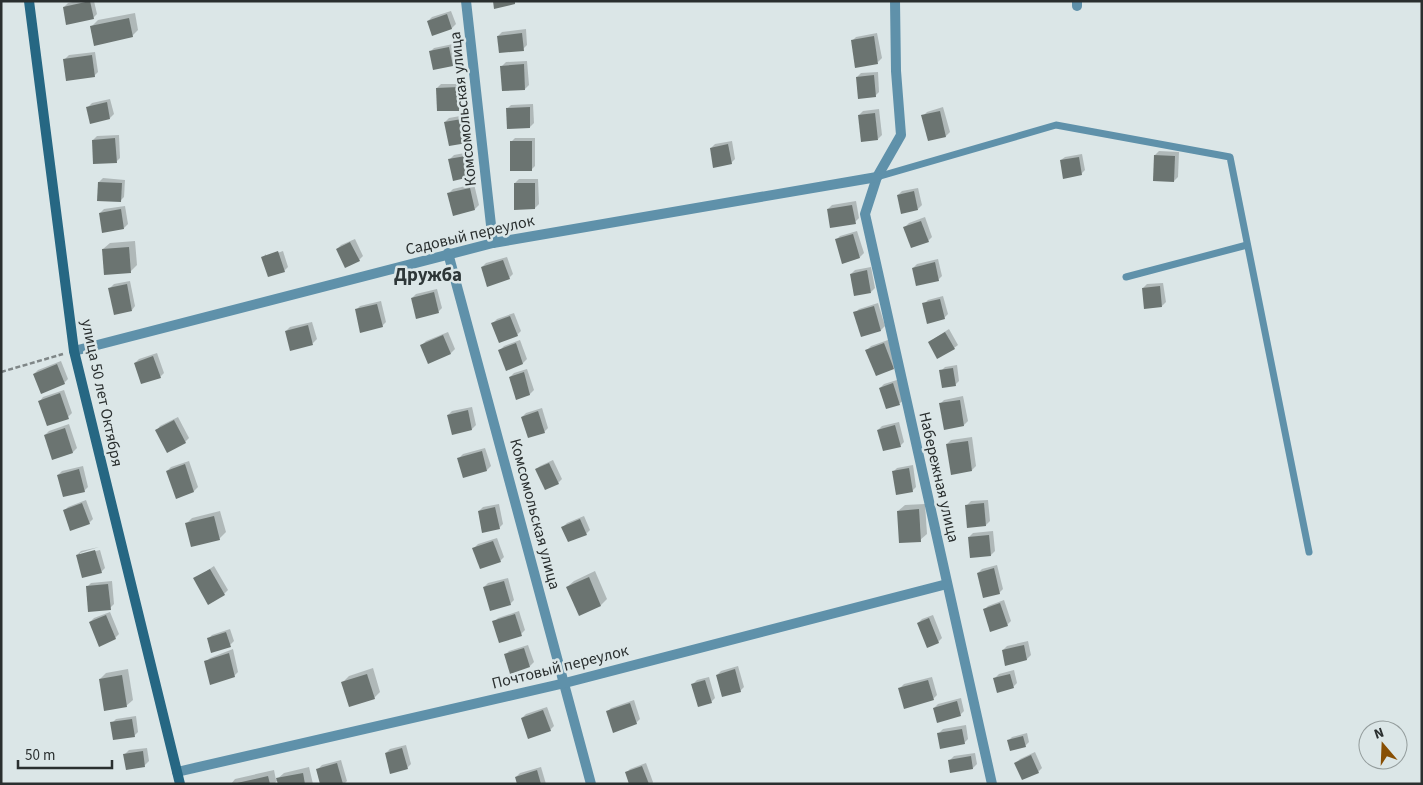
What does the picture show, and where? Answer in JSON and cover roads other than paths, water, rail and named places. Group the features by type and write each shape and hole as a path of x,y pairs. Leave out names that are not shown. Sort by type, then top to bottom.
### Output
{"street":[{"name":"улица 50 лет Октября","path":"29,1 74,351 180,784"},
{"name":"Комсомольская улица","path":"466,1 493,242"},
{"name":"Набережная улица","path":"895,1 896,71 901,135 878,177 865,214 992,784"},
{"name":"Садовый переулок","path":"74,351 493,242 878,177"},
{"name":"Комсомольская улица","path":"448,253 591,784"},
{"name":"Почтовый переулок","path":"177,772 565,683 947,584"}],"lane":[{"path":"878,177 1056,125 1230,157 1309,552"},
{"path":"1126,277 1247,245"}],"district":[{"name":"Дружба","path":"428,275"}]}
